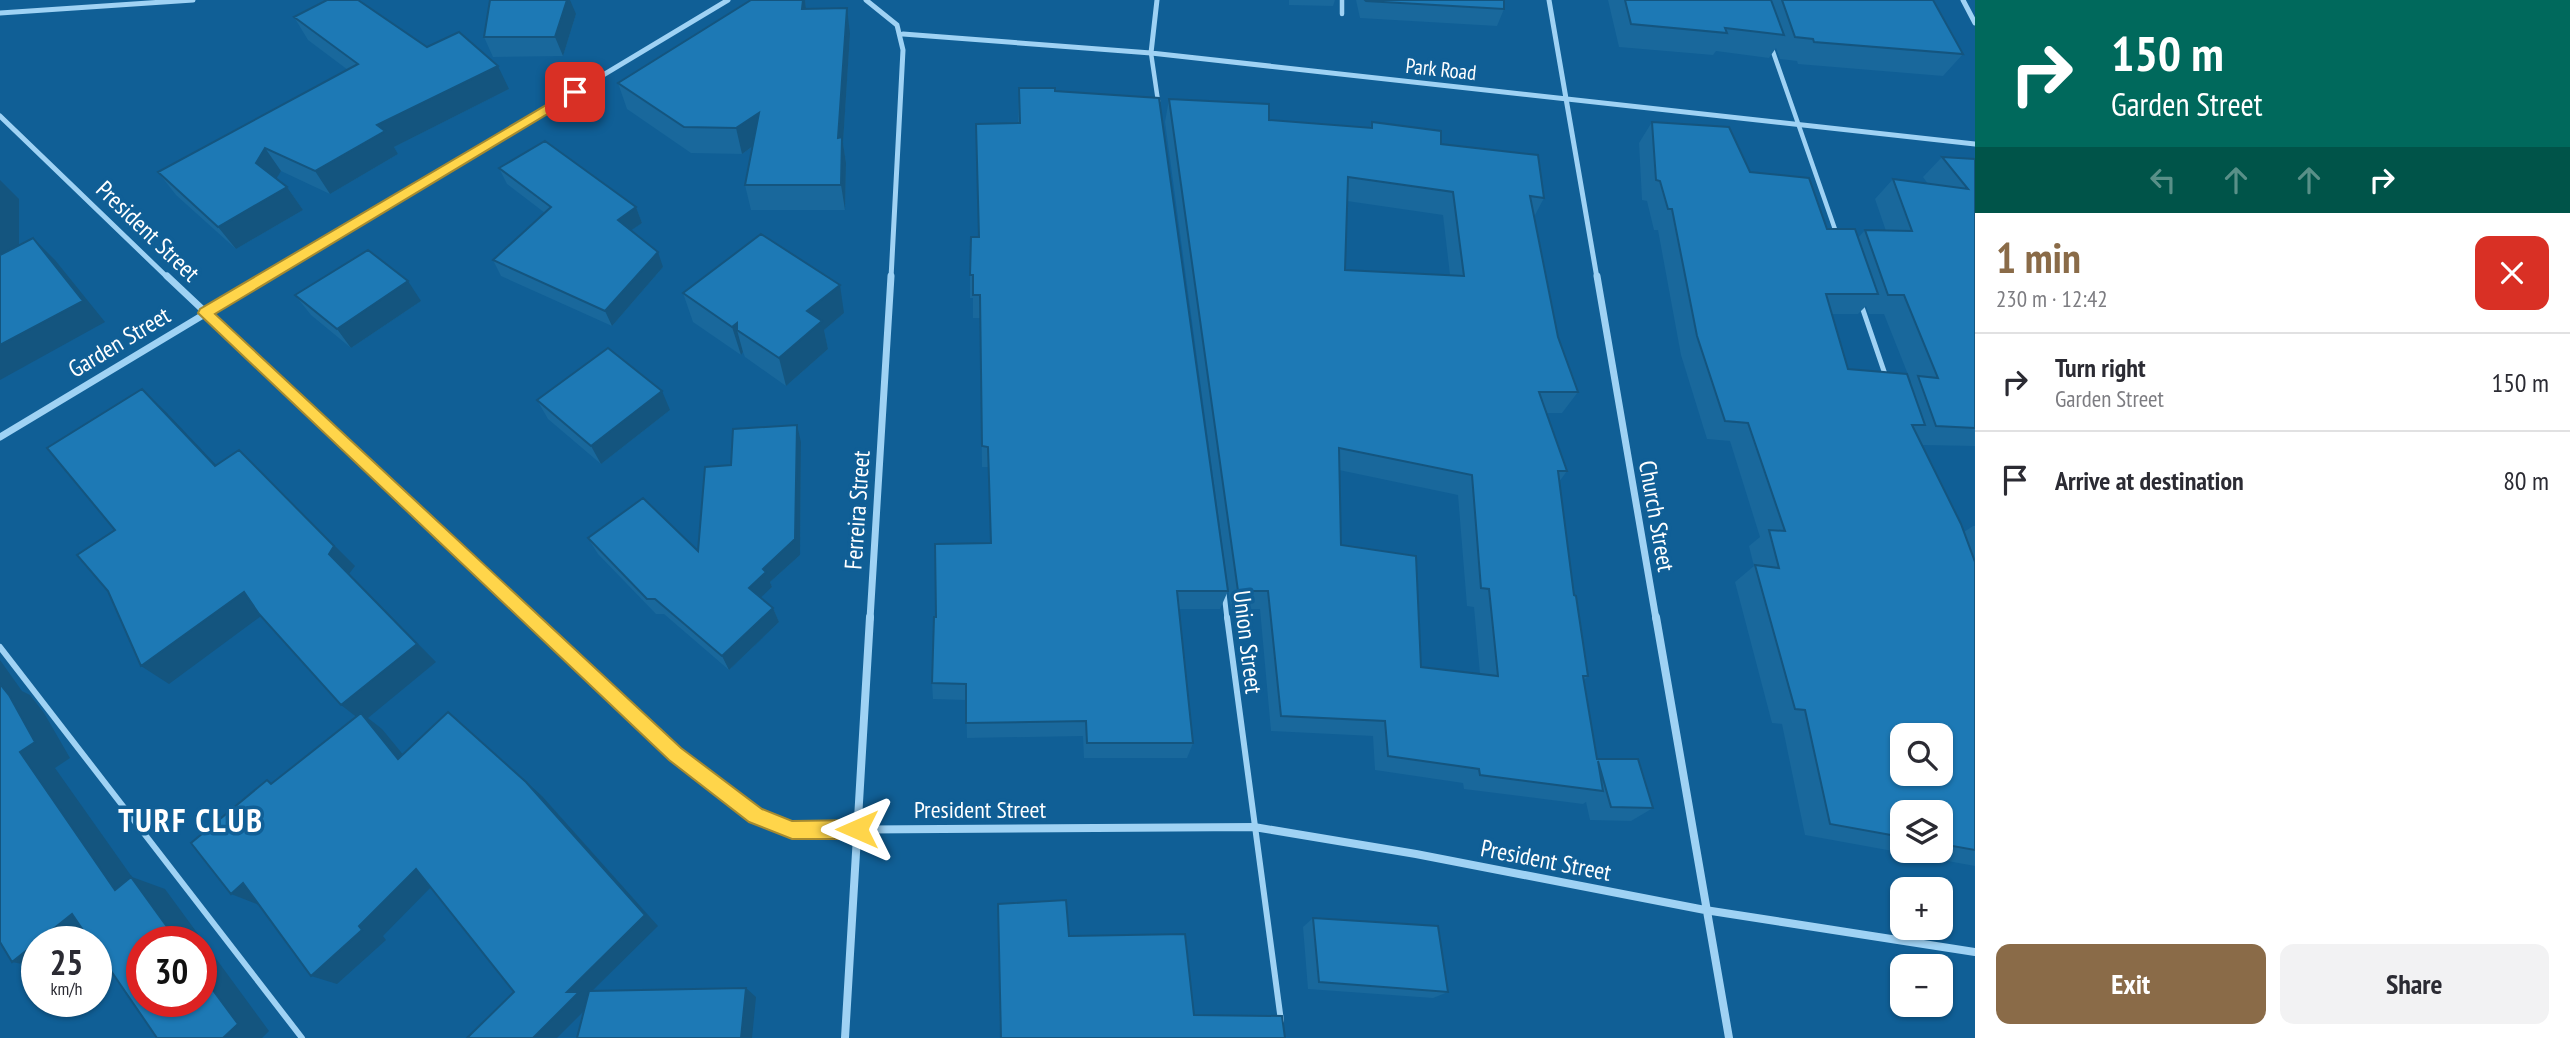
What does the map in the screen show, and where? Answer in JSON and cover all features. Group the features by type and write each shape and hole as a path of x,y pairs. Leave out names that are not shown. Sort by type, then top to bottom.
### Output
{"street":[{"path":"0,13 193,0"},
{"name":"Garden Street","path":"0,437 727,0"},
{"path":"866,0 892,19 903,34"},
{"path":"1152,52 1157,0"},
{"name":"Church Street","path":"1549,0 1729,1038"},
{"path":"1963,0 1975,23"},
{"name":"Park Road","path":"903,34 1152,52 1975,144"},
{"name":"Ferreira Street","path":"845,1038 904,64 903,34"},
{"name":"President Street","path":"0,116 205,313 675,754 756,815 792,830 1254,827 1416,854 1705,910 1975,952"}],"lane":[{"path":"1342,0 1342,15"},
{"path":"1768,37 1839,242"},
{"path":"1152,52 1159,107"},
{"path":"1857,294 1889,386"},
{"name":"Union Street","path":"1223,584 1282,1025"},
{"path":"0,647 302,1038"}],"building":[{"path":"327,0 358,0 427,47 459,32 498,66 377,125 385,131 315,171 265,148 256,163 287,187 218,227 158,172 358,64 294,17"},
{"path":"490,0 567,0 555,37 484,37"},
{"path":"751,0 803,0 802,9 847,8 838,138 842,137 841,185 745,185 759,113 736,128 684,127 618,83"},
{"path":"1504,0 1504,9 1366,1"},
{"path":"1625,0 1771,0 1784,35 1725,28 1727,33 1631,24"},
{"path":"1782,0 1933,0 1963,54 1814,42 1813,39 1795,37"},
{"path":"1019,88 1055,88 1055,91 1159,98 1228,591 1177,591 1193,743 1087,743 1086,721 966,723 966,684 932,683 936,617 935,544 991,543 988,447 982,446 980,295 973,295 973,275 970,275 971,237 979,237 976,124 1020,123"},
{"path":"1169,99 1269,104 1269,120 1372,128 1372,122 1441,131 1441,144 1538,155 1544,198 1530,196 1558,337 1578,392 1539,392 1567,471 1558,471 1574,595 1588,676 1583,676 1597,759 1638,759 1653,808 1611,807 1598,761 1603,791 1480,775 1479,769 1388,756 1385,721 1281,716 1268,591 1238,591","holes":["1348,177 1453,192 1464,276 1345,270","1339,448 1472,475 1481,588 1489,589 1498,676 1421,667 1416,556 1341,545"]},
{"path":"1652,122 1729,127 1750,172 1809,178 1827,229 1855,229 1878,294 1826,294 1848,369 1907,374 1925,425 1912,425 1961,524 1975,562 1975,850 1953,846 1953,800 1890,800 1890,835 1830,824 1805,710 1795,709 1755,565 1779,568 1769,530 1785,531 1748,423 1725,421 1697,336 1672,209 1668,209 1660,181 1656,180"},
{"path":"545,141 636,207 618,220 658,252 605,311 493,260 551,207 499,168"},
{"path":"1942,157 1975,159 1975,428 1936,426 1918,376 1938,378 1904,295 1888,295 1865,230 1912,231 1893,179 1968,189"},
{"path":"761,234 840,285 807,311 822,321 779,358 737,330 737,323 732,327 683,293"},
{"path":"33,238 83,301 0,345 0,255"},
{"path":"368,250 408,281 337,329 295,295"},
{"path":"608,348 662,391 591,446 537,400"},
{"path":"142,389 215,466 239,450 334,546 329,554 417,644 341,705 259,614 244,592 141,666 108,591 77,555 115,530 47,448"},
{"path":"797,425 795,539 763,569 766,572 749,588 773,608 722,656 655,599 647,599 588,538 643,498 698,551 705,467 731,465 733,429"},
{"path":"0,684 35,742 20,752 115,890 131,877 166,926 126,926 126,993 112,972 112,926 80,926 72,914 57,926 21,926 21,955 12,962 0,942"},
{"path":"448,712 526,782 645,915 567,992 579,992 533,1038 467,1038 514,992 416,869 359,926 362,930 311,976 243,883 231,894 191,843 267,780 271,784 361,713 398,759"},
{"path":"1066,900 1069,936 1185,934 1194,1015 1282,1016 1285,1038 1001,1038 998,904"},
{"path":"1313,918 1438,926 1448,992 1319,982"},
{"path":"746,988 741,1038 577,1038 589,991"},
{"path":"217,996 238,1024 223,1038 157,1038 143,1017 217,1017"}],"district":[{"name":"TURF CLUB","path":"191,820"}],"route":[{"path":"575,92 205,313 675,754 756,815 792,830 857,829"}]}
